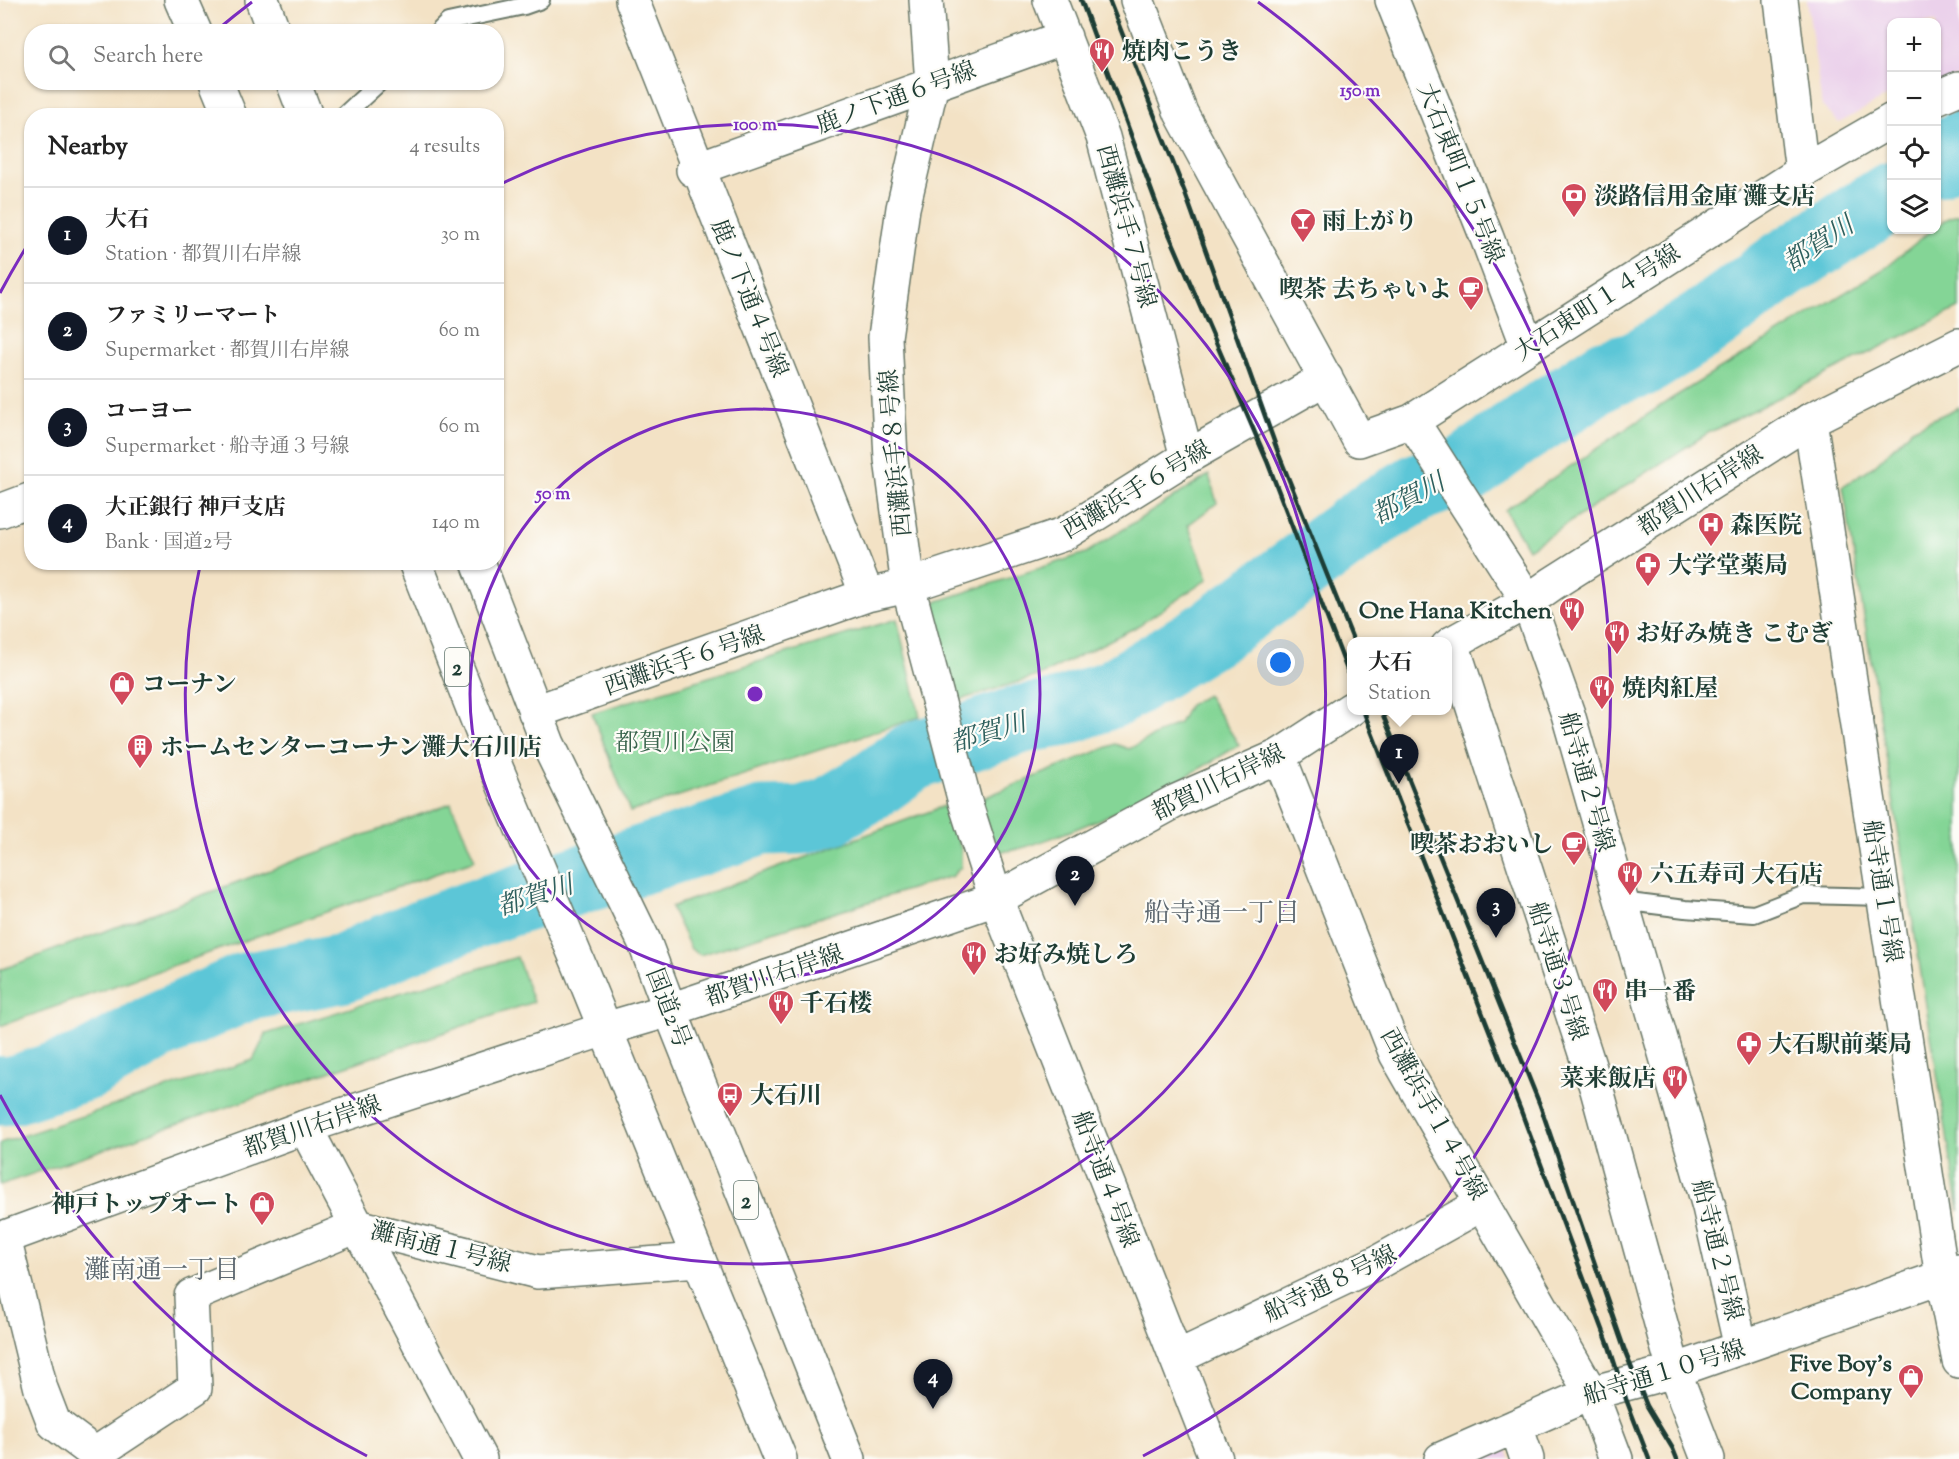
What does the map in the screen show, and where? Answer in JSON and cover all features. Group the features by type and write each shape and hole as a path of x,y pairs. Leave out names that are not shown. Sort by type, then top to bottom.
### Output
{"main road":[{"path":"181,0 192,24"},
{"path":"262,0 271,24"},
{"name":"鹿ノ下通４号線","path":"632,0 696,169 867,595"},
{"name":"西灘浜手８号線","path":"926,0 932,84 903,208 885,338 891,459 908,586 965,802 996,898"},
{"name":"西灘浜手７号線","path":"1050,0 1103,137 1187,457"},
{"path":"1137,0 1181,113 1326,378"},
{"name":"大石東町１５号線","path":"1392,0 1528,347"},
{"path":"1780,0 1802,172"},
{"name":"鹿ノ下通６号線","path":"696,169 1065,37"},
{"path":"1941,96 1959,88"},
{"path":"219,90 227,108"},
{"path":"296,90 303,108"},
{"name":"大石東町１４号線","path":"1326,378 1359,440 1418,430 1528,347 1802,172 1887,123"},
{"name":"都賀川右岸線","path":"1452,644 1528,601 1810,420 1959,345"},
{"name":"西灘浜手６号線","path":"535,712 867,595 908,586 1064,534 1187,457 1326,378"},
{"name":"船寺通１号線","path":"1810,420 1884,897 1951,1274 1959,1361"},
{"path":"1418,430 1528,601"},
{"name":"2","path":"418,570 498,772 578,962 780,1459"},
{"name":"国道2号","path":"481,570 548,744 644,941 669,1010 849,1459"},
{"name":"船寺通２号線","path":"1528,601 1568,714 1709,1207 1741,1348"},
{"name":"船寺通３号線","path":"1452,651 1597,1090 1674,1371 1708,1459"},
{"name":"都賀川右岸線","path":"2,1238 305,1127 669,1010 996,898 1174,802 1279,756 1347,712"},
{"name":"西灘浜手１４号線","path":"1279,756 1396,1054 1591,1393 1616,1459"},
{"name":"船寺通４号線","path":"996,898 1215,1459"},
{"path":"305,1127 480,1459"},
{"name":"船寺通８号線","path":"1176,1358 1380,1261 1482,1204"},
{"name":"灘南通１号線","path":"98,1456 195,1388 191,1296 357,1226 538,1272 699,1260"},
{"path":"2,1238 40,1389 54,1423 98,1456"},
{"name":"船寺通１０号線","path":"1441,1459 1591,1393 1674,1371 1951,1274"},
{"path":"1516,1426 1527,1459"}],"lane":[{"path":"446,24 541,0"},
{"path":"352,108 371,90"},
{"path":"1621,901 1754,914 1803,895 1884,897"}],"shaded area":[{"path":"1807,0 1959,0 1959,75 1941,84 1941,18 1887,18 1887,96 1839,123 1822,106"},
{"path":"1506,1447 1510,1459 1478,1459"}],"green space":[{"path":"1959,214 1959,308 1708,433 1528,549 1505,510 1671,399 1882,270 1927,234 1941,234 1941,223"},
{"path":"1959,407 1959,1211 1843,486 1874,466 1912,429"},
{"path":"1209,475 1217,503 1188,525 1208,579 1136,627 1041,675 956,701 926,605 1086,553"},
{"name":"都賀川公園","path":"897,619 920,717 630,812 592,713"},
{"path":"1207,695 1239,745 1126,808 1033,845 997,852 976,801 1115,744 1129,749 1179,723 1189,705"},
{"path":"451,803 475,860 0,1026 0,970"},
{"path":"947,805 961,849 961,867 952,876 700,955 691,949 671,907"},
{"path":"517,957 533,1002 0,1185 0,1143 253,1060 266,1034"}],"waterway":[{"name":"都賀川","path":"1941,159 1959,146"},
{"name":"都賀川","path":"0,1091 13,1090 87,1066 158,1026 245,987 344,968 428,931 492,908 762,821 802,820 830,811 873,785 912,757 1022,719 1060,713 1114,693 1213,632 1375,513 1419,487 1467,469 1513,435 1607,373 1640,364 1703,324 1783,265 1887,199"}],"railway":[{"path":"1081,0 1158,208 1267,461 1347,670"},
{"path":"1109,0 1185,193 1279,455 1352,637"},
{"path":"1365,715 1521,1111 1649,1459"},
{"path":"1383,715 1540,1105 1626,1354 1647,1406 1677,1459"}],"place":[{"name":"焼肉こうき","path":"1102,74"},
{"name":"淡路信用金庫 灘支店","path":"1574,219"},
{"name":"雨上がり","path":"1303,244"},
{"name":"喫茶 去ちゃいよ","path":"1471,312"},
{"name":"森医院","path":"1711,548"},
{"name":"大学堂薬局","path":"1648,588"},
{"name":"One Hana Kitchen","path":"1572,633"},
{"name":"お好み焼き こむぎ","path":"1617,656"},
{"name":"コーナン","path":"122,707"},
{"name":"焼肉紅屋","path":"1602,711"},
{"name":"ホームセンターコーナン灘大石川店","path":"140,770"},
{"name":"大石","path":"1399,784"},
{"name":"喫茶おおいし","path":"1574,867"},
{"name":"六五寿司 大石店","path":"1630,897"},
{"name":"ファミリーマート","path":"1075,906"},
{"name":"コーヨー","path":"1496,938"},
{"name":"お好み焼しろ","path":"974,977"},
{"name":"串一番","path":"1605,1014"},
{"name":"千石楼","path":"781,1026"},
{"name":"大石駅前薬局","path":"1749,1067"},
{"name":"菜来飯店","path":"1675,1101"},
{"name":"大石川","path":"730,1118"},
{"name":"神戸トップオート","path":"262,1227"},
{"name":"Five Boy's Company","path":"1911,1400"},
{"name":"大正銀行 神戸支店","path":"933,1409"}],"district":[{"name":"船寺通一丁目","path":"1222,912"},
{"name":"灘南通一丁目","path":"162,1269"}]}
